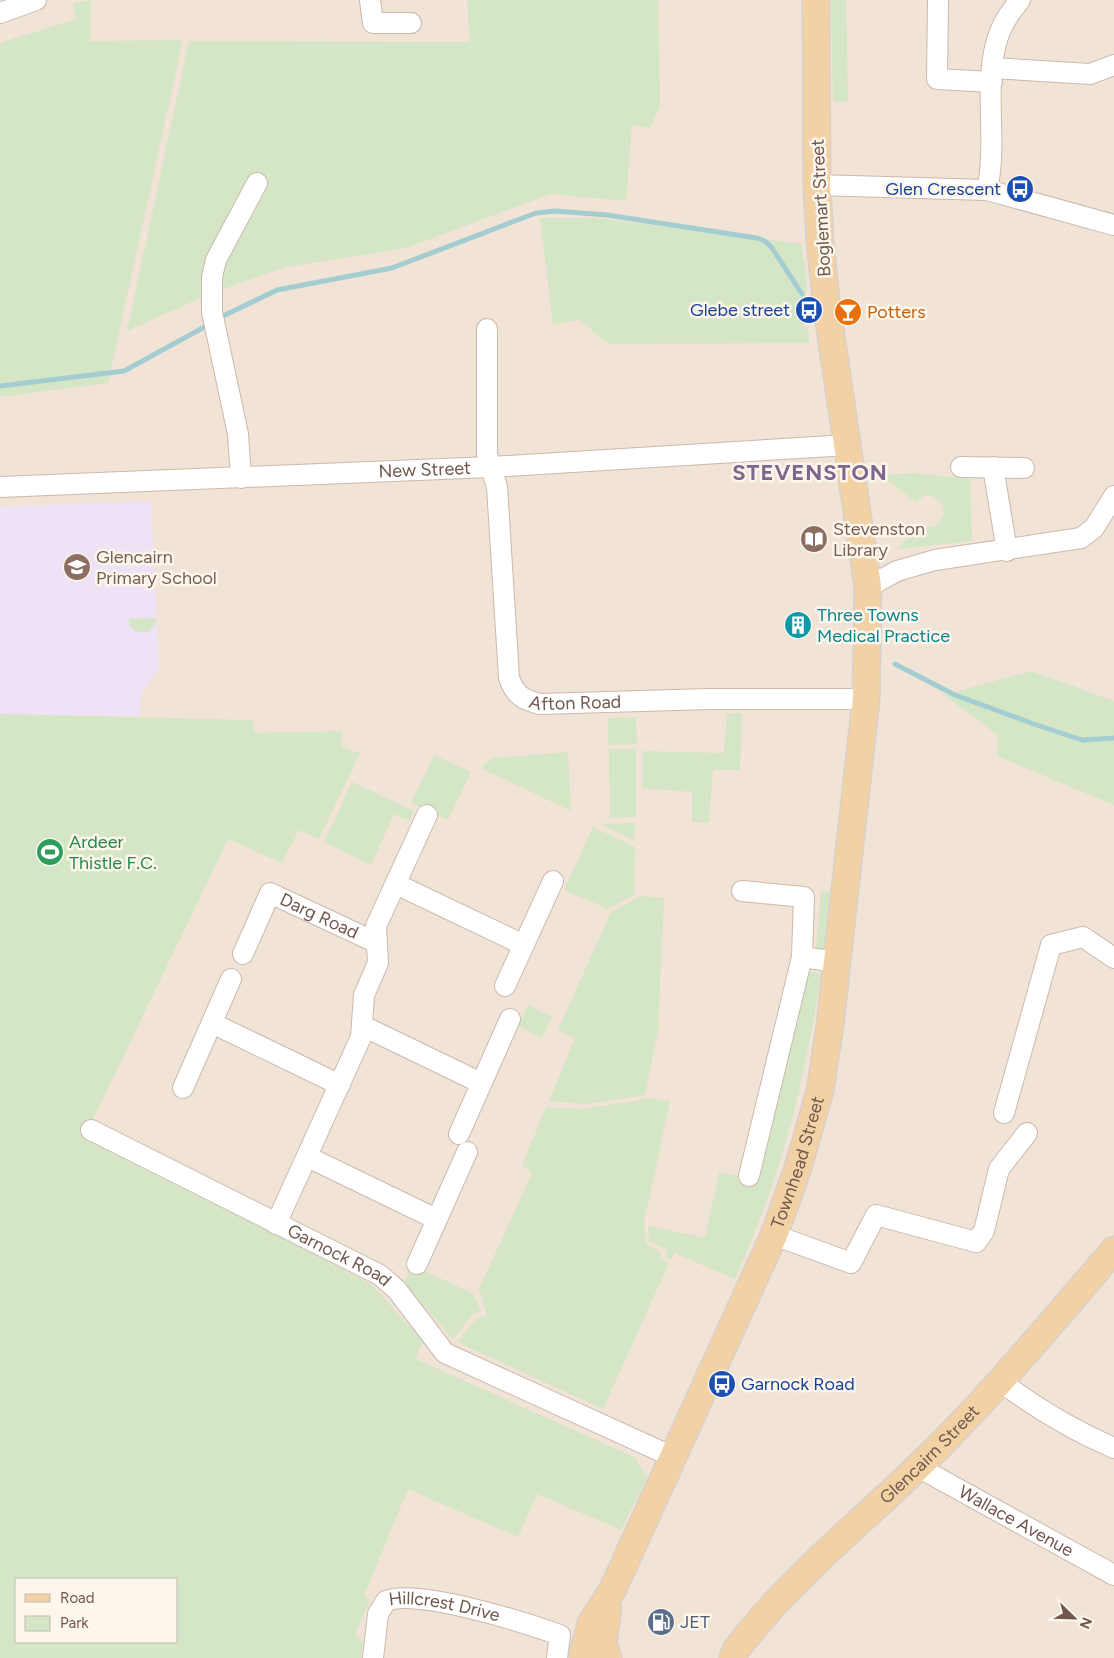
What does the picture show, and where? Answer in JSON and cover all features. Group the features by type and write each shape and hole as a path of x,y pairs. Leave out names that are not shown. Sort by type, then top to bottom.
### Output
{"main road":[{"name":"Boglemart Street","path":"816,0 816,185 827,308 868,588"},
{"name":"Townhead Street","path":"582,1658 591,1622 612,1591 774,1235 798,1168 820,1091 837,962 866,699 868,588"},
{"name":"Glencairn Street","path":"733,1656 779,1597 918,1467 1001,1382 1114,1250"},
{"name":"Townhead Street","path":"608,1658 603,1643 603,1631 612,1591"}],"street":[{"path":"0,13 36,0"},
{"path":"370,0 373,23 411,23"},
{"path":"938,0 937,79 993,75 1090,74 1114,65"},
{"path":"987,190 990,169 996,42 1000,30 1020,0"},
{"path":"241,478 238,434 214,320 212,277 216,260 257,183"},
{"path":"816,185 987,190 1114,225"},
{"name":"Afton Road","path":"487,330 487,455 497,487 509,678 514,691 520,696 540,704 710,699 866,699"},
{"name":"New Street","path":"0,486 491,467 848,445"},
{"path":"961,467 1024,468"},
{"path":"993,467 1007,551"},
{"path":"868,588 898,571 935,560 1007,551 1081,538 1094,528 1114,496"},
{"name":"Darg Road","path":"276,1224 361,1037 364,995 378,963 376,926 428,815"},
{"path":"506,986 553,881"},
{"path":"396,884 524,945"},
{"path":"742,891 804,897 802,957 749,1176"},
{"name":"Darg Road","path":"243,954 270,893 376,942"},
{"path":"1004,1113 1051,945 1083,937 1114,958"},
{"path":"802,957 837,962"},
{"path":"182,1088 232,979"},
{"path":"459,1134 510,1019"},
{"path":"212,1023 340,1085"},
{"path":"363,1026 482,1083"},
{"name":"Garnock Road","path":"91,1130 390,1282 445,1353 673,1457"},
{"path":"774,1235 851,1263 876,1215 976,1242 984,1231 999,1169 1027,1133"},
{"path":"417,1264 467,1152"},
{"path":"308,1157 436,1220"},
{"path":"1001,1382 1028,1402 1092,1439 1114,1448"},
{"name":"Wallace Avenue","path":"918,1467 1114,1575"},
{"name":"Hillcrest Drive","path":"372,1658 378,1614 386,1601 395,1597 483,1611 560,1635 557,1658"}],"shaded area":[{"path":"0,0 1114,0 1114,1658 0,1658"},
{"name":"Glencairn Primary School","path":"151,501 159,668 140,696 140,716 0,714 0,507"}],"green space":[{"path":"91,0 90,41 183,40 108,383 0,397 0,43 76,19 73,4"},
{"path":"467,0 658,0 660,106 650,128 632,125 626,201 550,194 406,248 286,267 212,293 127,331 189,41 470,42"},
{"path":"831,0 846,0 848,101 833,102"},
{"path":"540,218 597,218 802,244 807,289 797,312 809,333 809,343 608,344 580,320 553,324"},
{"path":"915,473 970,479 972,541 899,549 918,525 932,527 938,523 943,514 943,509 938,500 926,495 915,502 881,475"},
{"path":"157,618 155,625 148,632 136,632 131,628 128,619"},
{"path":"1031,671 1114,701 1114,805 997,756 998,735 944,695"},
{"path":"742,713 740,770 713,770 709,823 692,822 692,792 642,788 643,751 724,753 727,714"},
{"path":"0,714 253,720 254,733 341,731 342,747 360,753 319,839 299,830 282,863 228,839 87,1132 127,1158 371,1284 423,1341 416,1359 636,1458 647,1478 621,1530 537,1494 518,1537 408,1489 364,1596 370,1599 355,1635 363,1642 361,1658 0,1658"},
{"path":"636,717 637,744 608,745 608,718"},
{"path":"609,749 636,749 636,817 610,818"},
{"path":"568,752 571,811 481,768 492,758"},
{"path":"434,755 471,772 448,820 411,803"},
{"path":"352,782 414,811 409,821 394,814 371,865 324,842"},
{"path":"635,823 634,841 600,824"},
{"path":"593,827 635,847 634,895 608,909 564,890"},
{"path":"821,891 836,892 824,951 816,950"},
{"path":"641,896 664,898 658,1031 645,1095 586,1104 549,1101 575,1038 558,1030 611,912"},
{"path":"807,971 821,973 808,1052 799,1091 778,1167 751,1242 735,1279 674,1253 671,1260 665,1257 667,1250 649,1241 648,1226 705,1238 719,1172 759,1181"},
{"path":"528,1005 552,1017 542,1038 518,1026"},
{"path":"651,1098 670,1101 644,1223 646,1244 662,1253 660,1259 669,1263 603,1409 457,1342 476,1319 487,1315 479,1289 532,1173 522,1166 546,1107 584,1109"},
{"path":"412,1265 474,1294 481,1312 473,1314 453,1339 404,1284"}],"waterway":[{"path":"219,318 277,290 392,268 536,213 555,211 607,215 757,238 765,241 772,248 802,294"},
{"path":"0,386 124,371 210,324"},
{"path":"895,664 955,695 1034,724 1082,740 1114,738"}],"place":[{"name":"Glen Crescent","path":"1020,189"},
{"name":"Glebe street","path":"809,310"},
{"name":"Potters","path":"848,312"},
{"name":"Stevenston Library","path":"814,539"},
{"name":"Glencairn Primary School","path":"77,567"},
{"name":"Three Towns Medical Practice","path":"798,625"},
{"name":"Ardeer Thistle F.C.","path":"50,852"},
{"name":"Garnock Road","path":"722,1384"},
{"name":"JET","path":"661,1622"}],"district":[{"name":"STEVENSTON","path":"810,472"}]}
